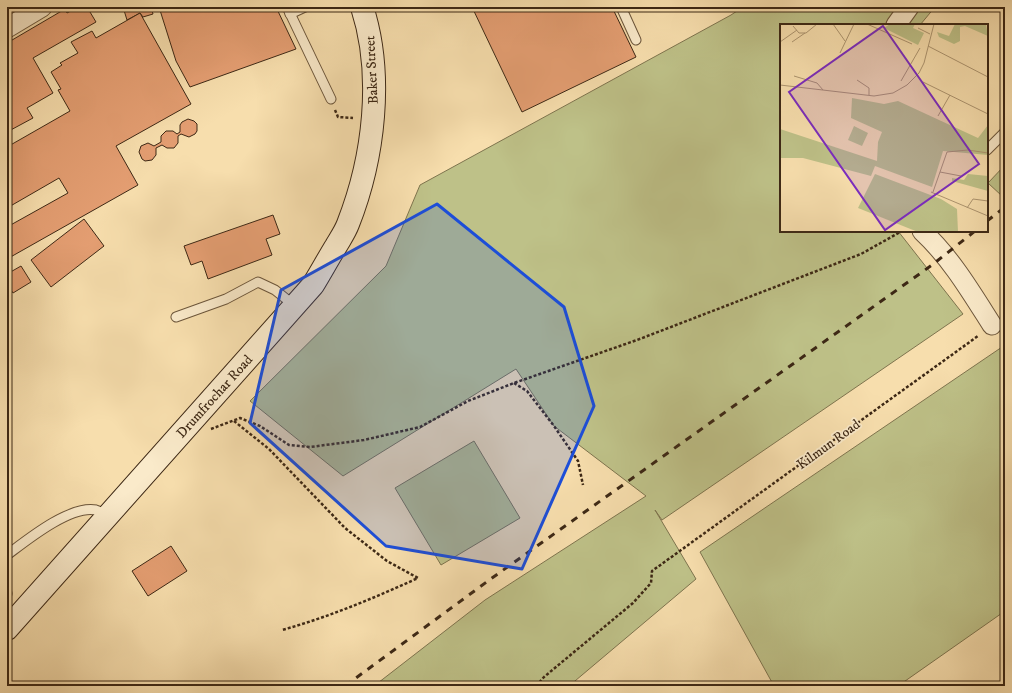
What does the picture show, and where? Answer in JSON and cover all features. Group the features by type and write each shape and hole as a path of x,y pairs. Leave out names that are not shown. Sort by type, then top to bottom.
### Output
{"main road":[{"name":"Baker Street","path":"362,7 369,27 374,84 371,127"},
{"name":"Drumfrochar Road","path":"10,621 108,516 313,285 347,226 362,182 371,127"}],"street":[{"path":"7,28 42,7"},
{"path":"897,24 909,7"},
{"path":"923,232 957,271 993,325"}],"lane":[{"path":"305,7 288,11 331,99"},
{"path":"621,7 636,40"},
{"path":"988,149 1005,132"},
{"path":"176,317 226,299 258,282 275,290 295,306"},
{"path":"7,555 53,522 78,512 97,510 108,516"}],"path":[{"path":"331,99 338,117 371,127"},
{"path":"207,431 240,418 260,426 289,446 310,447 364,440 420,427 468,401 514,383 637,340 861,254 900,232"},
{"name":"Kilmun Road","path":"536,686 544,677 633,603 651,583 652,571 993,325"},
{"path":"514,383 527,391 554,426 578,461 583,484"},
{"path":"234,421 269,449 345,528 387,561 418,578 312,622 282,630"}],"highlighted area":[{"path":"437,204 564,307 594,406 522,569 386,546 250,423 281,290"}],"green space":[{"path":"743,7 935,7 921,24 780,24 780,232 899,232 963,314 662,520 655,510 696,579 569,686 374,686 485,600 646,496 554,426 516,369 343,476 250,401 386,266 420,185 731,15"},
{"path":"1005,165 1005,194 1002,196 988,183"},
{"path":"1005,345 1005,611 898,686 774,686 700,552"},
{"path":"474,441 520,518 441,565 395,488"}],"building":[{"path":"78,7 87,7 96,22 33,58 53,93 27,108 33,118 7,132 7,43 65,9 67,13"},
{"path":"123,7 151,7 153,14 143,17 140,13 127,20"},
{"path":"159,7 276,7 296,49 190,87 176,61"},
{"path":"472,7 612,7 636,57 522,112"},
{"path":"140,13 191,104 116,146 138,185 7,259 7,227 68,193 59,178 7,208 7,147 70,111 58,90 61,89 51,72 62,65 60,63 78,53 71,42 92,31 96,38"},
{"path":"188,119 197,124 197,131 195,134 189,137 181,134 178,136 178,143 174,148 167,148 162,145 156,148 156,155 152,160 145,161 142,159 139,152 141,146 148,143 154,146 161,142 161,136 166,131 173,131 177,134 180,132 180,125 182,122"},
{"path":"273,215 280,234 266,239 272,255 208,279 202,261 191,265 184,246"},
{"path":"84,219 104,246 51,287 31,260"},
{"path":"21,266 31,282 13,293 7,283 7,274"},
{"path":"171,546 187,571 148,596 132,571"}],"railway":[{"path":"988,220 1005,207"},
{"path":"345,686 492,578 932,265 974,232"}]}
